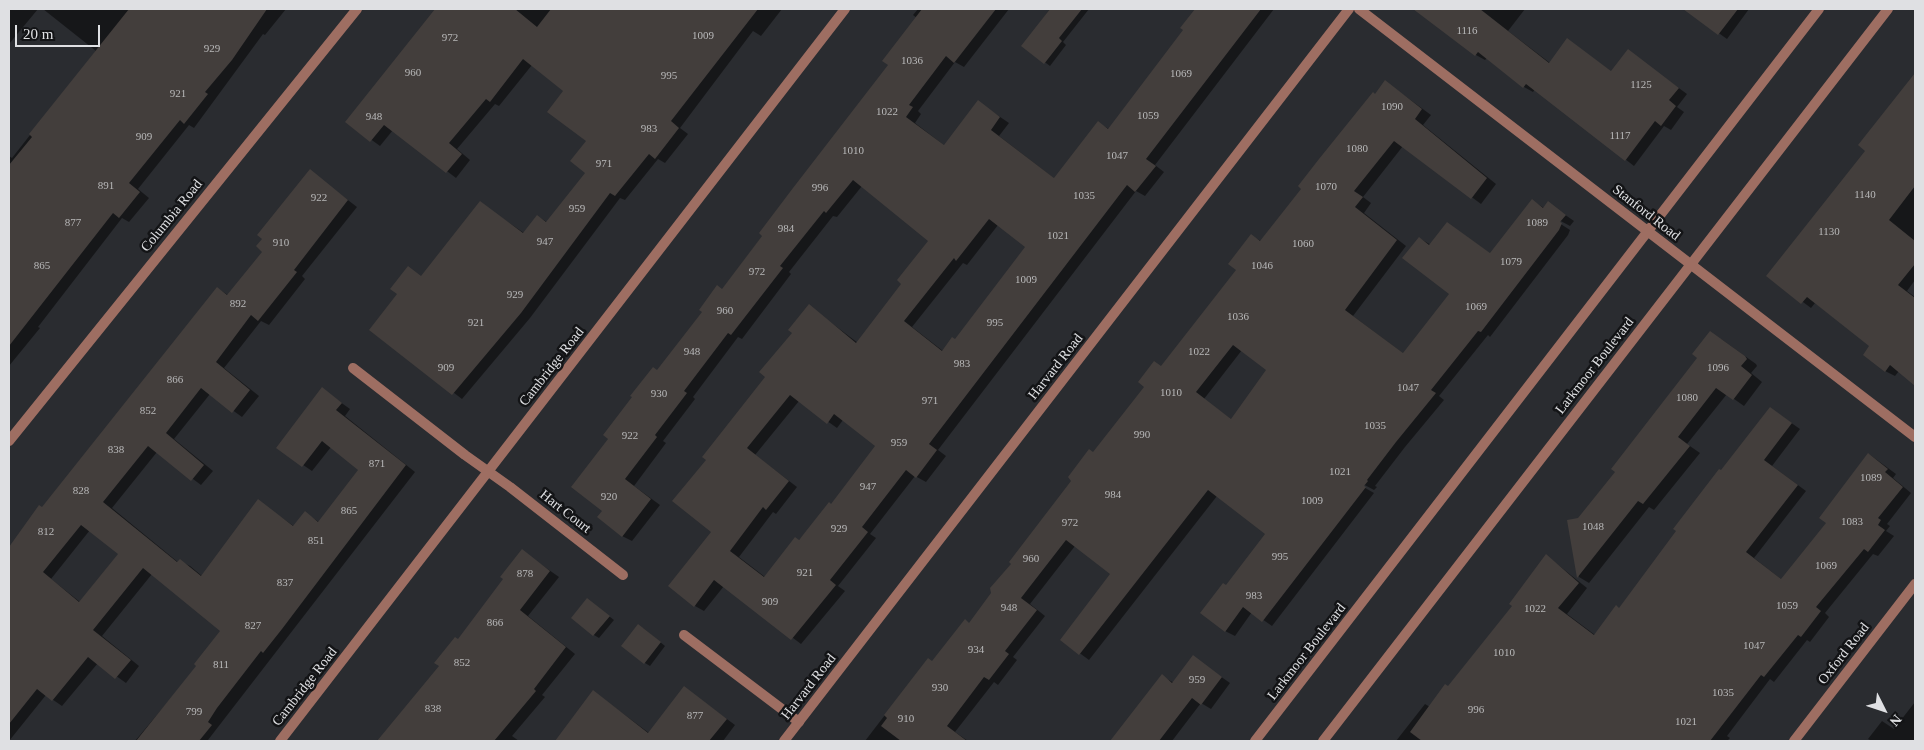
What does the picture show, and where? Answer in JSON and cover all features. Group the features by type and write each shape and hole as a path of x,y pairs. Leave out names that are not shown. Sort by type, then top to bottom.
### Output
{"street":[{"name":"Columbia Road","path":"9,441 357,9"},
{"name":"Cambridge Road","path":"280,741 845,9"},
{"name":"Harvard Road","path":"784,741 1349,9"},
{"name":"Stanford Road","path":"1359,9 1915,438"},
{"name":"Larkmoor Boulevard","path":"1255,741 1819,9"},
{"name":"Larkmoor Boulevard","path":"1323,741 1888,9"},
{"name":"Hart Court","path":"353,368 464,456 488,472 623,575"},
{"name":"Oxford Road","path":"1794,741 1915,584"},
{"path":"684,635 799,722"}],"building":[{"path":"129,9 267,9 232,60 205,92 208,94 184,124 180,120 129,183 140,192 119,218 113,213 9,346 9,165 32,137 29,134"},
{"path":"435,9 515,9 537,27 551,9 758,9 671,121 679,128 655,159 649,154 615,196 610,193 521,313 452,395 369,330 397,294 390,289 408,266 421,276 480,201 523,233 537,215 546,222 585,173 570,161 586,141 547,112 563,91 523,59 490,102 486,99 449,143 462,154 446,173 384,125 370,142 345,122"},
{"path":"922,9 996,9 954,63 946,56 909,105 913,107 906,117 944,145 978,100 1000,117 991,130 1054,178 1098,121 1108,129 1183,30 1180,28 1195,9 1261,9 1146,159 1156,166 1135,192 1127,185 929,444 937,450 916,478 906,470 862,527 868,532 830,580 836,585 791,640 714,580 694,607 668,586 711,532 672,501 706,460 702,457 765,377 759,372 792,333 788,330 809,304 856,343 901,284 897,280 928,241 853,180 826,213 824,211 780,266 783,268 731,335 728,333 684,391 687,393 625,479 651,499 622,537 597,517 602,511 571,487 608,439 603,435 632,397 630,396 653,367 657,370 702,312 699,310 717,285 722,289 762,236 759,233 888,65 882,61","holes":["989,219 1025,247 955,339 952,337 942,351 904,321 954,258 956,261","790,395 827,424 834,414 875,446 831,504 829,502 799,540 795,537 764,577 730,551 763,507 766,510 789,481 747,448"]},
{"path":"1050,9 1082,9 1059,38 1062,41 1044,64 1021,46"},
{"path":"1413,9 1480,9 1549,63 1567,38 1611,71 1628,49 1679,88 1669,100 1676,106 1661,126 1655,121 1625,161 1526,84 1523,88 1478,52 1475,56"},
{"path":"1683,9 1738,9 1718,35"},
{"path":"1915,73 1915,186 1889,220 1915,241 1915,264 1898,285 1915,298 1915,386 1890,365 1885,372 1863,355 1869,346 1807,297 1801,304 1766,276 1865,151 1858,145"},
{"path":"1385,80 1422,109 1415,119 1487,178 1471,199 1394,141 1354,191 1363,197 1355,207 1397,240 1345,310 1403,353 1449,294 1402,258 1419,237 1429,245 1447,222 1490,253 1532,199 1543,208 1548,201 1566,215 1560,222 1562,223 1559,230 1481,332 1478,331 1431,390 1436,393 1367,480 1364,486 1366,487 1262,622 1243,607 1225,632 1200,613 1223,583 1226,585 1265,534 1208,490 1079,655 1060,640 1110,574 1066,540 1021,598 1037,610 1005,651 1009,654 989,680 984,677 947,726 967,741 901,741 881,726 887,718 884,715 928,658 932,661 965,619 969,623 991,593 990,588 1011,564 1009,562 1071,481 1068,477 1089,449 1093,452 1144,387 1138,382 1154,361 1161,366 1236,270 1228,264 1251,234 1260,241 1301,189 1298,186 1319,159 1373,92 1375,94","holes":["1233,345 1266,370 1231,419 1196,392"]},
{"path":"310,169 348,200 294,270 297,272 258,321 251,315 216,362 250,390 232,413 201,388 166,433 204,465 191,481 148,446 103,502 177,562 180,559 201,576 258,499 293,526 305,511 318,522 358,470 322,441 302,467 276,448 322,387 342,403 336,410 406,465 282,629 263,653 261,651 217,708 208,722 212,725 199,741 136,741 196,666 194,664 220,631 143,568 93,630 131,660 115,679 88,657 52,701 37,689 9,724 9,547 39,505 42,507 217,287 227,295 262,252 256,246 262,239 257,235","holes":["81,525 118,554 79,602 43,572"]},
{"path":"1710,331 1745,356 1747,359 1741,366 1752,375 1733,400 1716,388 1678,437 1690,446 1643,504 1638,501 1577,578 1567,520 1578,518 1615,472 1611,469 1697,358 1692,354"},
{"path":"1770,407 1792,423 1764,460 1798,485 1746,552 1781,579 1826,523 1819,518 1868,453 1888,469 1885,472 1903,487 1878,518 1881,520 1878,525 1885,530 1868,552 1864,549 1816,607 1821,611 1801,637 1798,635 1764,677 1761,675 1710,741 1422,741 1410,732 1445,684 1448,686 1512,606 1509,604 1546,554 1579,583 1558,608 1594,635 1616,605 1619,608 1676,531 1673,529"},
{"path":"522,549 550,571 520,610 566,647 534,689 536,691 494,741 377,741 439,666 434,663 455,637 458,639 503,579 500,577"},
{"path":"587,598 610,616 593,636 571,618"},
{"path":"638,624 661,642 644,664 621,646"},
{"path":"1193,655 1222,677 1201,705 1192,698 1159,741 1110,741 1162,674 1172,683"},
{"path":"684,686 727,719 709,741 555,741 593,690 648,733"}]}
